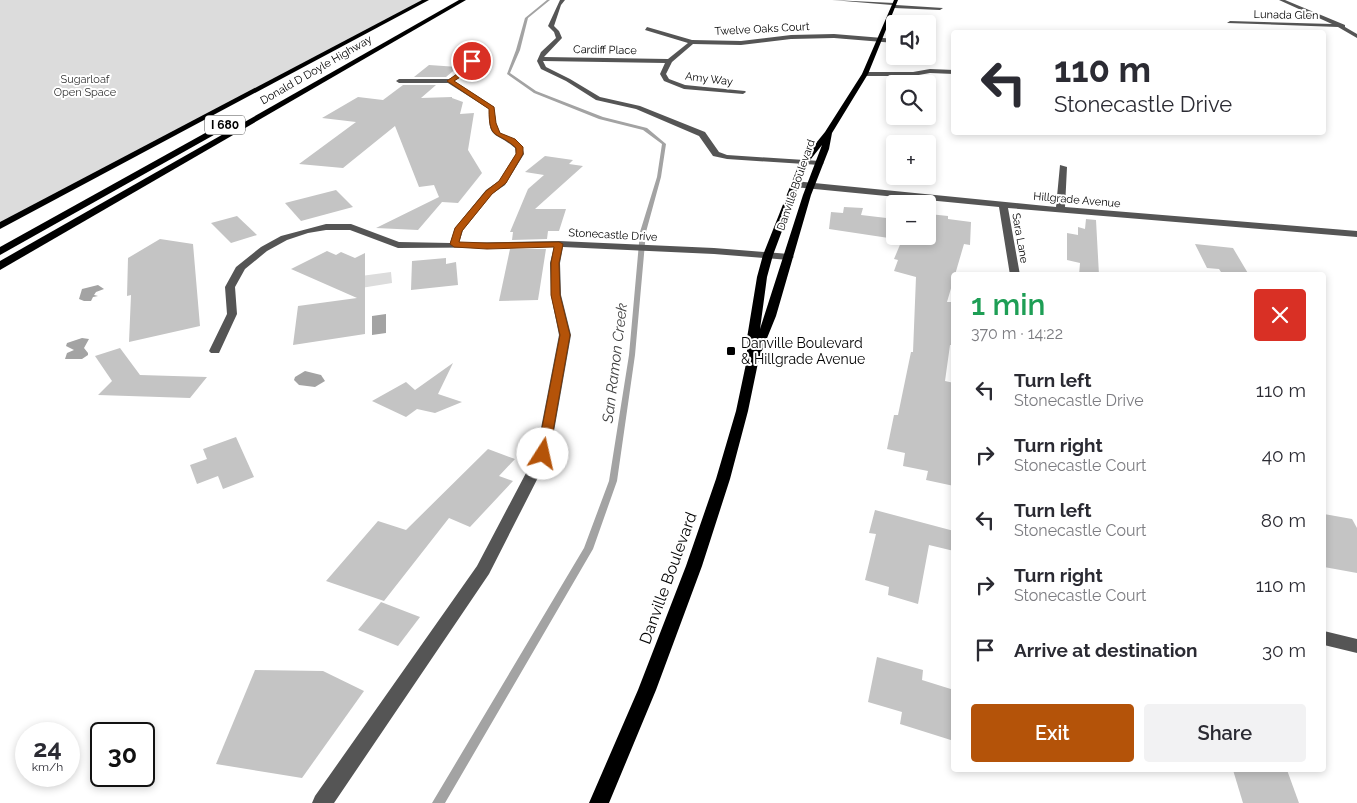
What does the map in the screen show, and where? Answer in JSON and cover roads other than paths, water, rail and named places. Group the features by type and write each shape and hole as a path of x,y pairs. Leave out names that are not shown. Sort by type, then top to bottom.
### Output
{"highway":[{"name":"Donald D Doyle Highway","path":"0,226 426,0"},
{"name":"I 680","path":"0,252 450,0"},
{"name":"Donald D Doyle Highway","path":"0,266 463,0"}],"main road":[{"name":"Danville Boulevard","path":"753,359 753,338 768,255 794,184 805,162 828,134 865,74 895,3"},
{"name":"Danville Boulevard","path":"599,803 647,690 697,558 723,479 742,411 753,359 773,310 810,186 827,145 828,134"}],"street":[{"path":"563,0 559,5 551,26 556,30 559,38 557,44 543,53 541,59 543,68 568,80 592,97 638,107 676,121 702,134 716,154 727,157 820,163"},
{"path":"834,0 895,3 940,8"},
{"path":"1281,0 1343,26 1357,36"},
{"name":"Lunada Glen","path":"1230,24 1343,26"},
{"name":"Twelve Oaks Court","path":"647,29 692,42 741,43 791,37 834,36 886,40"},
{"name":"Amy Way","path":"692,42 669,61 663,74 666,80 684,87 743,92"},
{"path":"398,81 450,81 463,73 468,67 472,61 470,55"},
{"name":"Cardiff Place","path":"541,59 669,61"},
{"path":"865,74 951,72"},
{"path":"450,81 492,108 492,123 497,134 512,141 519,147 520,154 502,183 489,192 458,230 454,244"},
{"path":"1060,210 1062,167"},
{"name":"Hillgrade Avenue","path":"794,184 1003,205 1357,234"},
{"name":"Sara Lane","path":"1003,205 1014,272"},
{"name":"Stonecastle Drive","path":"215,351 232,314 230,287 241,267 264,249 284,238 306,230 326,227 351,227 398,245 454,244 487,246 559,244 788,257"},
{"path":"322,803 483,570 543,454 565,335 556,295 555,263 559,244"},
{"path":"1326,638 1357,646"}],"waterway":[{"name":"San Ramon Creek","path":"438,803 588,549 613,481 632,355 643,232 659,177 664,144 645,129 601,118 535,92 508,73 518,50 527,18 549,0"}],"place":[{"name":"Danville Boulevard & Hillgrade Avenue","path":"731,351"}],"park label":[{"name":"Sugarloaf Open Space","path":"85,85"}]}
